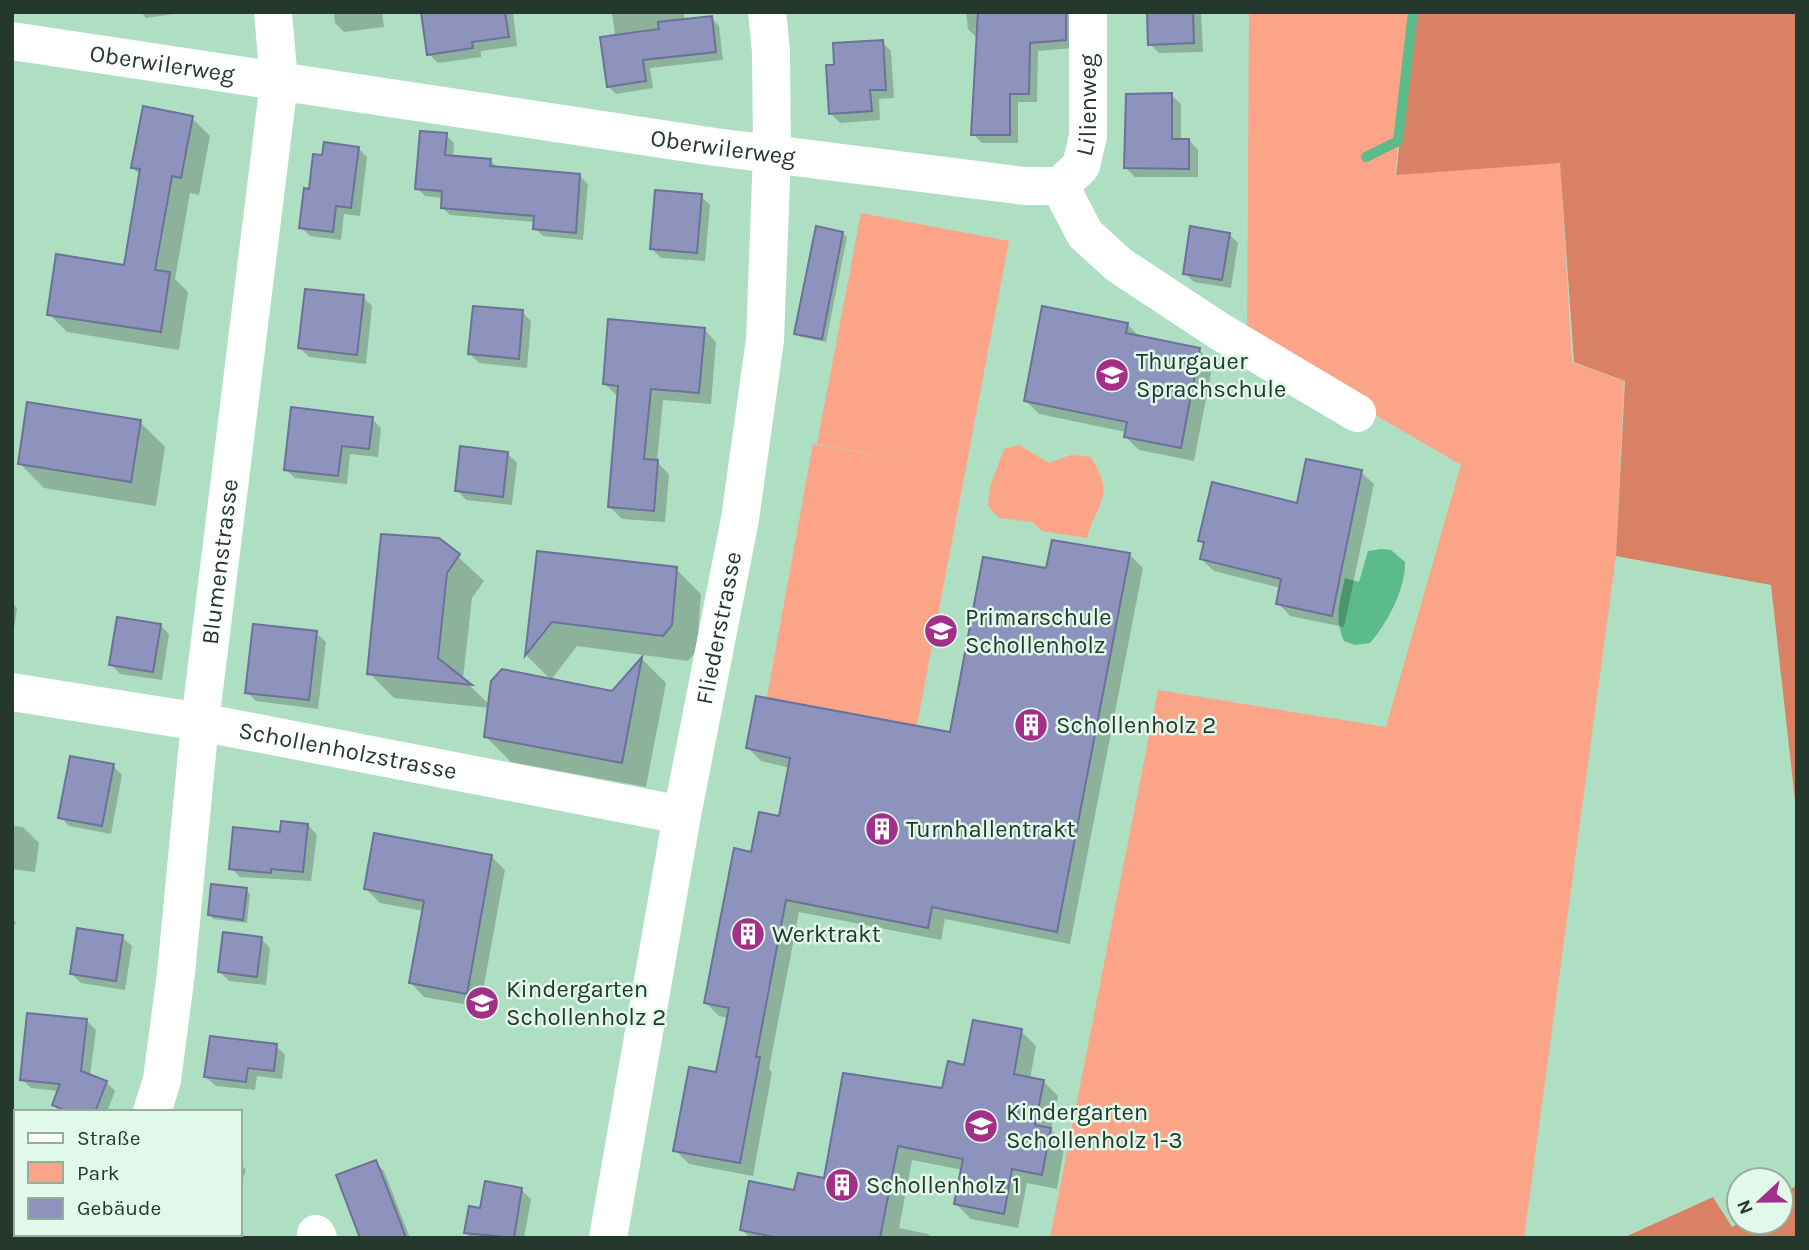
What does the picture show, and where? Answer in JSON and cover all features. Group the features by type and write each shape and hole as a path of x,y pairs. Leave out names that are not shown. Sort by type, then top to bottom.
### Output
{"street":[{"name":"Blumenstrasse","path":"153,1110 162,1080 176,973 200,722 279,82 274,12"},
{"name":"Fliederstrasse","path":"608,1238 682,816 740,519 765,340 772,153 771,51 767,12"},
{"name":"Lilienweg","path":"1060,186 1081,166 1088,136 1088,12"},
{"name":"Oberwilerweg","path":"12,41 772,153 1025,186 1060,186"},
{"path":"1060,186 1085,234 1119,265 1219,331 1357,413"},
{"name":"Schollenholzstrasse","path":"12,692 200,722 682,816"}],"green space":[{"path":"1249,12 1412,12 1395,175 1560,161 1572,362 1624,381 1616,556 1524,1238 1050,1238 1158,690 1386,727 1461,465 1247,340"},
{"path":"861,213 1009,241 917,725 767,697 813,444 927,465 817,444"},
{"path":"1019,445 1049,463 1071,455 1091,457 1104,490 1087,538 1042,531 1032,522 999,518 988,506 990,487 1004,449"}],"shaded area":[{"path":"1414,12 1797,12 1797,818 1771,585 1616,556 1625,381 1574,362 1560,163 1396,175"},
{"path":"1391,550 1405,562 1402,583 1389,616 1370,643 1355,645 1344,641 1339,625 1345,578 1359,582 1368,551"},
{"path":"1797,1185 1797,1238 1623,1238 1713,1197 1725,1216 1725,1236 1795,1236"}],"building":[{"path":"421,12 505,12 509,37 472,42 473,48 427,55"},
{"path":"978,12 1066,12 1066,40 1030,43 1029,94 1010,94 1010,135 971,135"},
{"path":"1147,12 1193,12 1194,43 1148,45"},
{"path":"712,16 716,52 643,60 646,81 607,87 600,37 659,29 658,22"},
{"path":"883,40 886,90 870,90 872,111 829,114 826,65 834,65 833,43"},
{"path":"1172,93 1172,139 1189,139 1189,169 1124,168 1126,94"},
{"path":"143,106 193,116 181,178 172,176 155,270 170,272 161,332 47,315 56,254 124,265 140,169 131,168"},
{"path":"420,131 447,133 445,155 491,159 490,166 580,174 576,233 533,229 534,216 441,208 442,191 415,189"},
{"path":"324,142 359,147 351,208 336,206 333,232 299,228 304,188 309,189 313,154 322,155"},
{"path":"655,190 702,194 697,253 650,249"},
{"path":"816,226 843,232 822,339 794,334"},
{"path":"1190,226 1230,233 1222,280 1183,274"},
{"path":"305,289 364,295 357,355 298,348"},
{"path":"473,306 523,310 519,359 468,354"},
{"name":"Thurgauer Sprachschule","path":"1042,306 1128,323 1126,333 1200,348 1181,448 1124,437 1127,422 1024,401"},
{"path":"608,319 705,328 699,393 651,389 644,459 658,460 654,511 608,507 618,386 603,384"},
{"path":"27,402 141,420 131,482 18,464"},
{"path":"291,407 373,417 369,449 342,446 338,476 284,470"},
{"path":"460,446 508,452 503,497 455,491"},
{"path":"1306,459 1362,470 1332,616 1276,604 1281,579 1200,559 1204,542 1198,541 1212,482 1297,503"},
{"path":"381,534 439,538 460,554 447,573 438,658 472,685 367,674"},
{"path":"1052,540 1130,553 1057,932 932,907 928,928 786,900 756,1057 760,1057 740,1163 673,1151 689,1067 716,1072 729,1008 704,1003 734,848 751,852 759,812 779,816 790,758 746,748 756,696 950,732 983,557 1046,568"},
{"path":"537,551 677,567 672,625 663,636 552,622 525,656"},
{"path":"117,617 161,624 153,672 109,665"},
{"path":"253,624 317,631 309,700 245,693"},
{"path":"642,657 622,763 484,737 491,681 502,669 612,691"},
{"path":"70,756 114,764 102,826 58,818"},
{"path":"281,821 308,824 303,872 271,869 271,873 229,869 233,827 280,832"},
{"path":"374,833 492,855 467,994 409,983 424,901 364,889"},
{"path":"211,884 247,888 243,920 208,915"},
{"path":"77,928 123,935 116,981 70,974"},
{"path":"223,932 262,937 257,977 218,972"},
{"path":"27,1013 87,1019 81,1071 107,1081 96,1110 64,1110 52,1105 60,1084 20,1080"},
{"path":"973,1020 1022,1029 1014,1074 1044,1080 1035,1125 1051,1128 1042,1175 1012,1169 1004,1214 954,1204 963,1159 898,1146 880,1238 778,1238 740,1230 749,1181 794,1190 798,1173 824,1178 843,1073 942,1088 948,1061 964,1065"},
{"path":"210,1036 277,1044 274,1071 248,1068 246,1082 204,1077"},
{"path":"376,1160 406,1238 360,1238 336,1175"},
{"path":"485,1181 522,1188 514,1238 464,1233 469,1206 480,1208"}],"waterway":[{"path":"1366,157 1398,141 1413,12"}],"place":[{"name":"Thurgauer Sprachschule","path":"1112,375"},
{"name":"Primarschule Schollenholz","path":"941,631"},
{"name":"Schollenholz 2","path":"1031,725"},
{"name":"Turnhallentrakt","path":"882,829"},
{"name":"Werktrakt","path":"748,934"},
{"name":"Kindergarten Schollenholz 2","path":"482,1003"},
{"name":"Kindergarten Schollenholz 1-3","path":"981,1126"},
{"name":"Schollenholz 1","path":"842,1185"}]}
